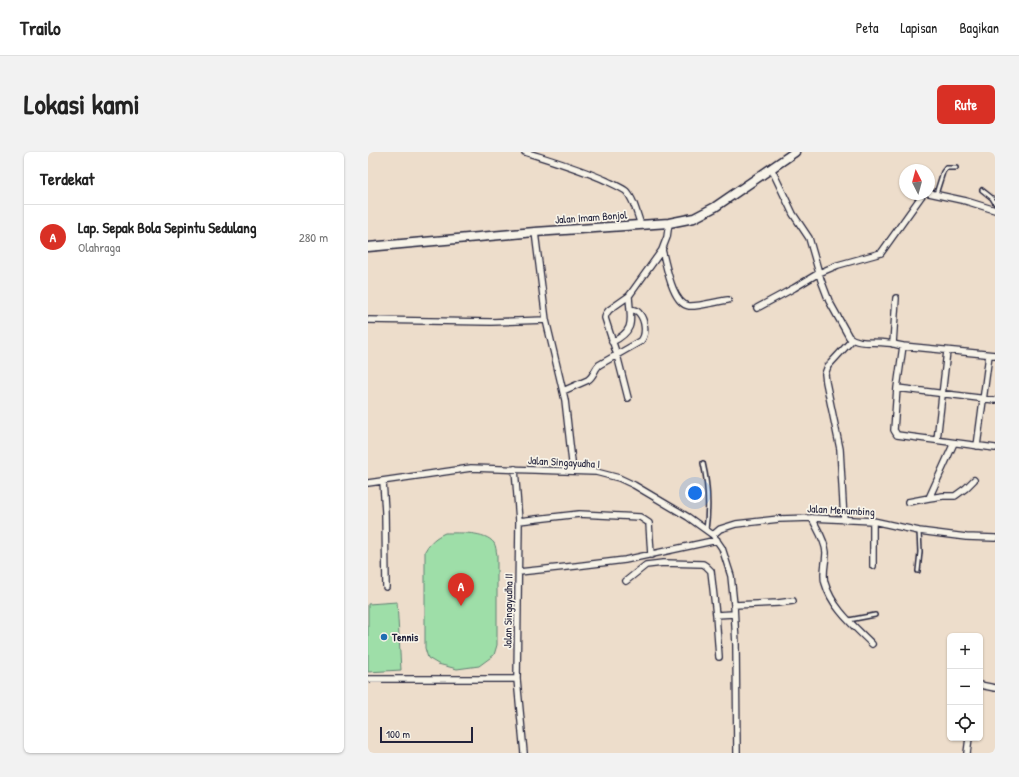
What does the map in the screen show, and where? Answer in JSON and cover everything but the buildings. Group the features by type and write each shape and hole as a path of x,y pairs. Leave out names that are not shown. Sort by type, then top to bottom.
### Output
{"main road":[{"name":"Jalan Imam Bonjol","path":"368,247 535,232 669,223 694,218 706,212 795,152"}],"street":[{"path":"525,152 564,164 619,187 629,195 641,225"},
{"path":"771,168 794,214 809,238 829,301 842,327 852,340 858,342 893,344 992,355 983,398 977,446"},
{"path":"936,194 995,210"},
{"path":"757,308 819,273 838,265 881,252 919,200"},
{"path":"628,398 617,355 605,321 606,314 629,296 662,250 667,237 669,223"},
{"path":"535,232 546,320 563,391 573,472"},
{"path":"662,250 675,294 683,304 690,306 728,300"},
{"path":"612,342 627,333 630,326 629,296"},
{"path":"893,344 896,298"},
{"path":"563,391 588,380 591,378 598,365 641,341 645,335 644,325 639,313 630,309"},
{"path":"368,320 491,322 546,320"},
{"path":"844,520 840,449 825,374 828,366 852,340"},
{"path":"903,346 897,388 894,432 900,437 937,440 995,448"},
{"path":"937,440 947,351"},
{"path":"897,388 995,400"},
{"path":"929,498 954,443"},
{"name":"Jalan Singayudha I","path":"368,483 471,468 596,472 619,478 660,500 706,530 717,540 725,556 731,576 734,605 736,660 737,753"},
{"name":"Jalan Singayudha II","path":"515,469 519,521 517,679 524,753"},
{"path":"908,502 943,496 955,496 974,480"},
{"path":"382,482 385,512 386,587"},
{"path":"519,521 579,514 640,517 649,523 651,554"},
{"path":"812,518 826,551 824,582 829,594 835,604 872,644"},
{"name":"Jalan Menumbing","path":"712,535 720,529 736,524 779,519 812,518 873,521 919,531 995,538"},
{"path":"873,521 873,566"},
{"path":"519,572 625,560 717,540"},
{"path":"626,581 646,565 662,563 702,564 706,566 711,571 719,657"},
{"path":"734,605 793,601"},
{"path":"716,615 734,614"},
{"path":"368,678 517,679"},
{"path":"983,686 995,688"},
{"path":"967,753 969,741"}],"lane":[{"path":"936,194 943,172 946,168 956,168"},
{"path":"982,190 992,198 995,203"},
{"path":"703,463 706,477 708,520 706,530"},
{"path":"918,572 920,552 919,531"},
{"path":"849,620 875,615"}],"green space":[{"path":"445,533 464,533 485,536 494,543 496,547 497,645 494,655 479,666 457,669 438,664 428,658 425,648 425,551 434,540"},
{"name":"Tennis","path":"397,602 401,670 368,672 368,604"}],"place":[{"name":"Lap. Sepak Bola Sepintu Sedulang","path":"461,606"},
{"name":"Tennis","path":"384,637"}]}
